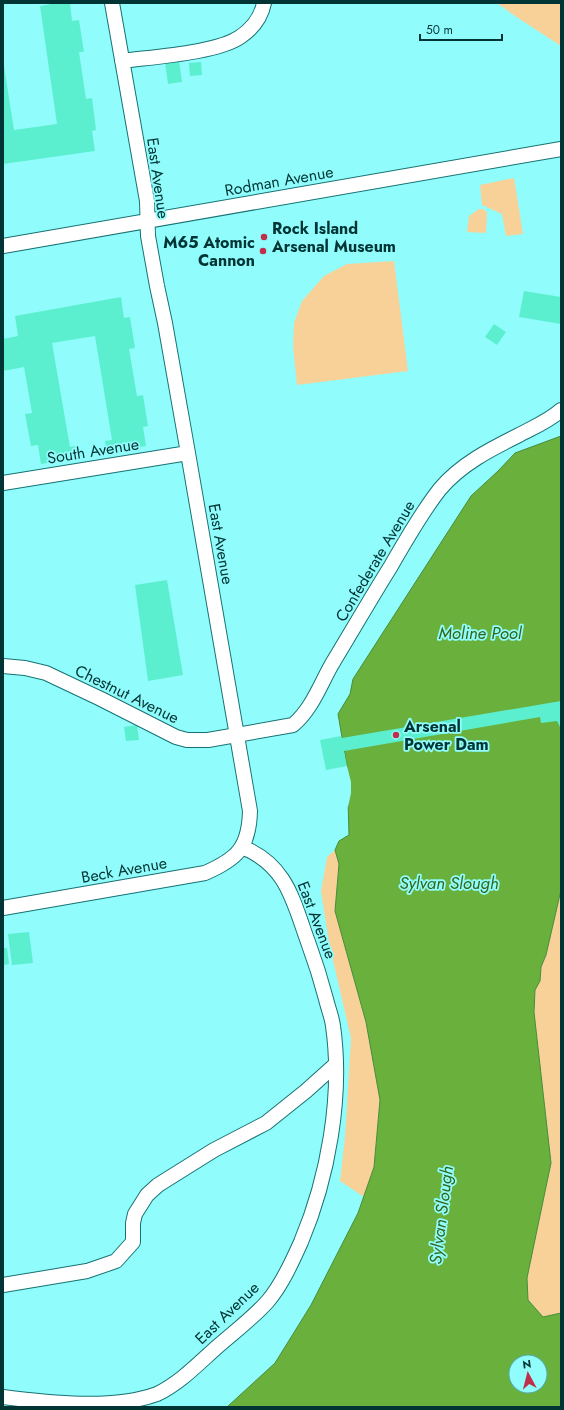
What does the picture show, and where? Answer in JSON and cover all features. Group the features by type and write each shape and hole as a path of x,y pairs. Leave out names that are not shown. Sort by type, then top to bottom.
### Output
{"street":[{"name":"East Avenue","path":"3,1397 52,1403 99,1406 133,1401 157,1394 173,1384 250,1318 268,1300 286,1273 310,1222 319,1194 330,1142 334,1112 336,1084 333,1023 318,970 290,893 281,876 273,866 252,851 242,847 248,830 250,812 165,323 148,236 147,201 112,3"},
{"path":"122,61 198,51 219,46 239,38 256,23 264,3"},
{"name":"Rodman Avenue","path":"3,246 561,149"},
{"name":"Confederate Avenue","path":"237,734 293,725 302,718 326,674 400,549 430,503 451,477 474,459 553,417 561,410"},
{"name":"South Avenue","path":"3,483 188,453"},
{"name":"Chestnut Avenue","path":"3,666 25,668 46,673 176,737 187,740 208,740 237,734"},
{"name":"Beck Avenue","path":"3,908 205,873 229,861 238,854 242,847"},
{"path":"3,1285 87,1271 116,1261 133,1242 133,1223 135,1214 147,1195 158,1185 214,1150 266,1123 306,1091 335,1064"}],"shaded area":[{"path":"497,3 561,3 561,46 515,16"},
{"path":"514,178 523,234 506,236 502,214 482,205 480,185"},
{"path":"479,209 483,209 487,212 486,233 467,232 469,216"},
{"path":"394,261 408,371 297,385 293,347 294,323 302,301 324,276 347,264"},
{"path":"335,850 339,863 335,911 366,1022 380,1100 374,1167 364,1197 340,1181 345,1137 351,1038 329,943 321,891 327,857"},
{"path":"561,890 561,1313 543,1317 528,1300 527,1278 551,1163 534,1012 535,990 540,981 541,967 546,955"}],"water":[{"name":"Sylvan Slough","path":"561,436 561,890 546,955 541,967 540,981 535,990 534,1012 551,1163 527,1278 528,1300 543,1317 561,1313 561,1407 227,1407 275,1363 311,1305 358,1213 374,1167 380,1100 366,1022 335,911 339,864 335,850 339,841 349,835 347,766 338,714 350,694 353,679 471,496 515,453"}],"pier":[{"path":"345,766 347,766 351,782 351,793 348,807 346,808"}],"building":[{"path":"57,3 70,3 72,21 79,20 84,52 79,52 86,99 92,98 96,130 92,131 95,151 3,164 3,60 14,130 57,124 40,6"},
{"path":"179,60 182,82 168,84 165,62"},
{"path":"201,62 202,75 190,76 189,63"},
{"path":"524,291 561,297 561,324 519,317"},
{"path":"121,297 124,318 130,317 135,348 129,349 137,396 143,395 148,426 143,427 146,446 107,453 105,441 112,440 95,336 52,343 70,447 77,446 79,458 41,464 38,445 31,446 25,414 32,413 24,367 3,371 3,339 18,336 15,316"},
{"path":"494,324 506,332 497,345 485,337"},
{"path":"167,580 183,675 148,681 135,585"},
{"name":"Arsenal Power Dam","path":"561,701 561,729 557,721 541,723 540,717 344,751 347,766 326,770 320,740 341,736 342,738"},
{"path":"137,725 139,740 126,741 124,727"},
{"path":"29,932 33,963 12,965 8,934"},
{"path":"3,948 7,948 9,964 3,965"}],"place":[{"name":"Rock Island Arsenal Museum","path":"264,237"},
{"name":"M65 Atomic Cannon","path":"263,251"},
{"name":"Arsenal Power Dam","path":"396,735"}],"water label":[{"name":"Moline Pool","path":"480,633"}]}
